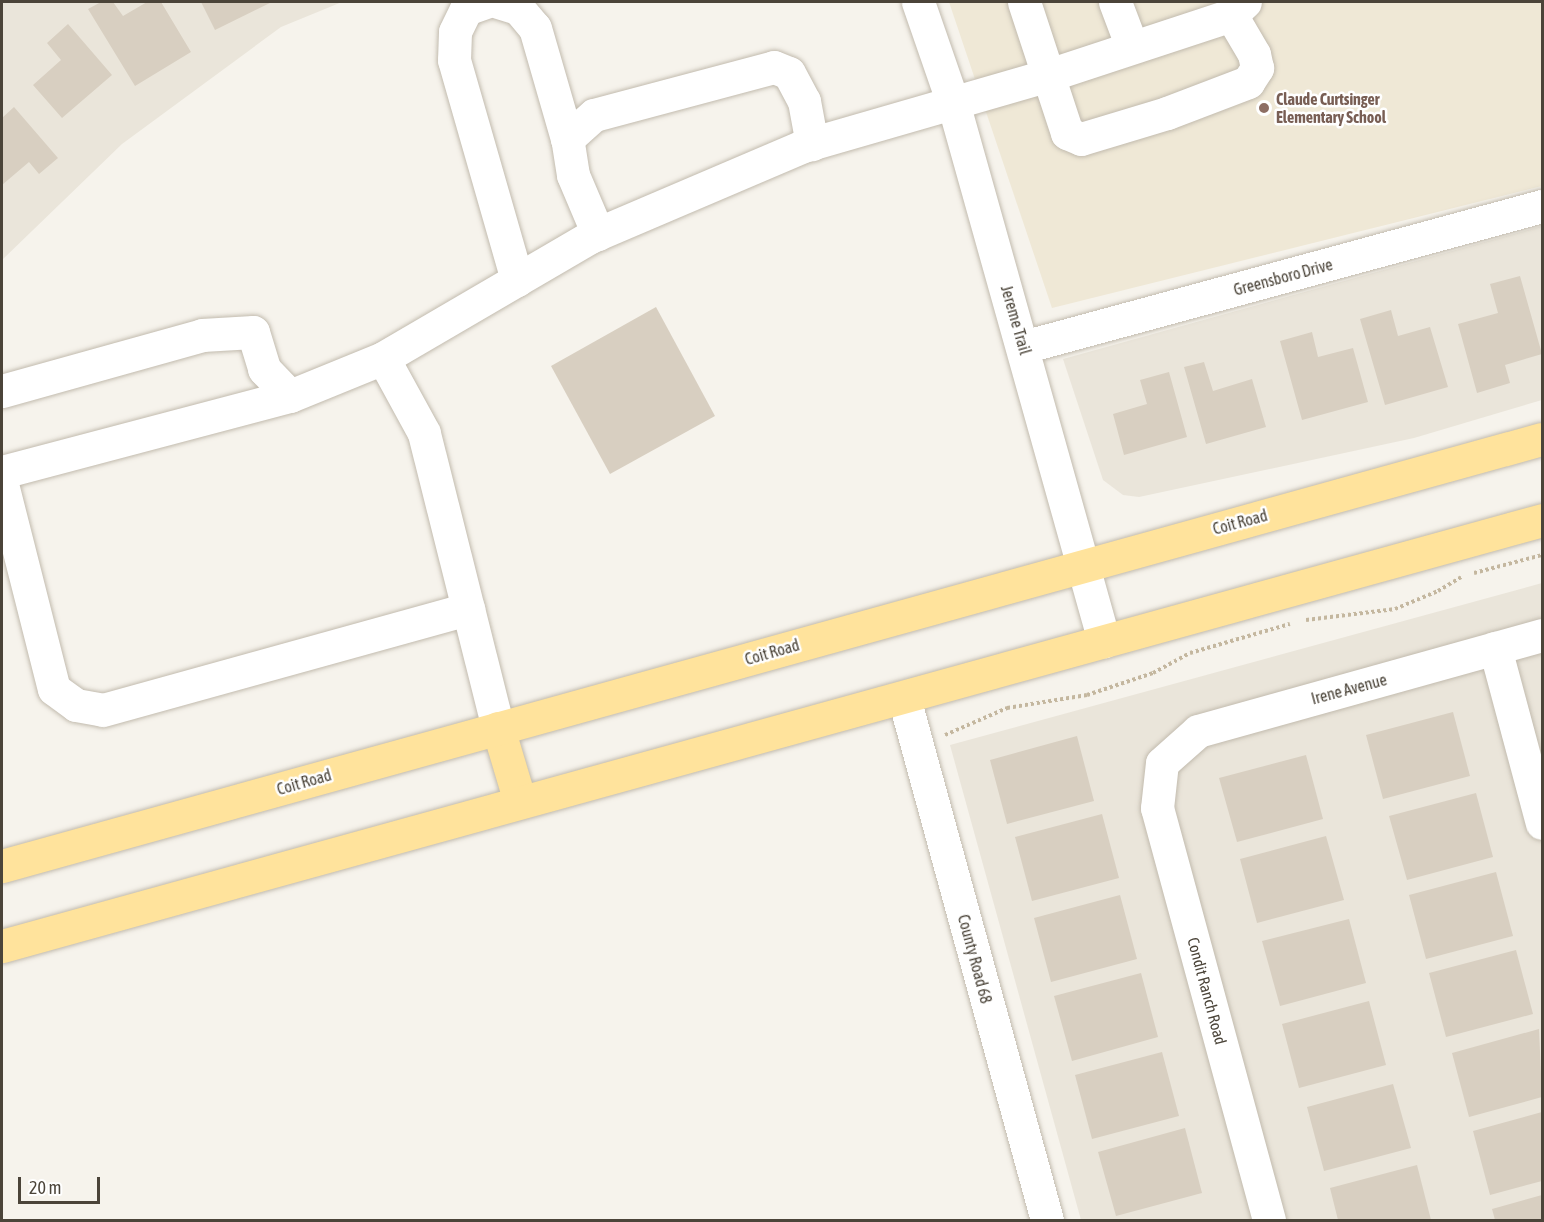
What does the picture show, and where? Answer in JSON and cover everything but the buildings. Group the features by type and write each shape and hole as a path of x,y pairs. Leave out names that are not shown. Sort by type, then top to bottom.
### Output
{"main road":[{"name":"Coit Road","path":"2,866 1542,439"},
{"path":"2,946 1542,520"},
{"path":"498,728 520,802"}],"street":[{"path":"486,2 466,9 455,32 454,60 517,280"},
{"path":"498,2 518,8 535,28 567,139 573,175 598,234"},
{"name":"Jereme Trail","path":"918,2 954,106 1104,641"},
{"path":"2,472 290,396 383,358 598,234 812,144 954,106 1049,75 1132,47 1238,8 1257,69 1253,76 1234,89 1167,113 1081,139 1073,137 1067,132 1049,75 1024,2"},
{"path":"1115,2 1132,47"},
{"path":"567,139 594,115 774,67 789,73 804,101 812,144"},
{"name":"Greensboro Drive","path":"1023,348 1542,206"},
{"path":"2,391 202,335 253,332 264,369 290,396"},
{"path":"383,358 424,433 498,728"},
{"path":"2,484 54,689 76,705 103,710 468,609"},
{"name":"Irene Avenue","path":"1164,760 1198,731 1542,635"},
{"path":"1495,648 1542,823"},
{"name":"County Road 68","path":"904,698 1047,1221"},
{"name":"Condit Ranch Road","path":"1164,760 1157,807 1269,1221"}],"path":[{"path":"949,734 1007,708 1098,692 1153,673 1190,653 1307,619 1395,609 1438,591 1458,578 1542,555"}],"shaded area":[{"path":"2,2 342,2 281,27 122,144 2,260"},
{"name":"Claude Curtsinger Elementary School","path":"949,2 1542,2 1542,186 1052,308"},
{"path":"1542,226 1542,400 1414,438 1139,497 1123,495 1103,480 1063,359"},
{"path":"1542,583 1542,1220 1081,1220 950,745"}],"place":[{"name":"Claude Curtsinger Elementary School","path":"1264,108"}]}
